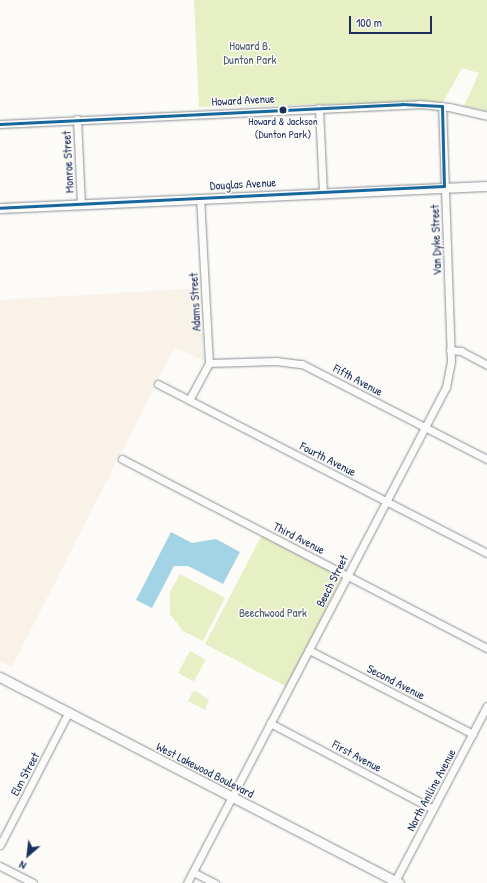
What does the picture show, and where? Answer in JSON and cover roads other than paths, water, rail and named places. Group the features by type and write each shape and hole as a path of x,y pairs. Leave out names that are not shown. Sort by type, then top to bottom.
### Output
{"street":[{"name":"Howard Avenue","path":"0,124 77,119 414,104 442,106 487,116"},
{"name":"Van Dyke Street","path":"442,106 450,350"},
{"path":"319,108 323,192"},
{"name":"Monroe Street","path":"77,119 81,204"},
{"name":"Douglas Avenue","path":"0,208 444,186 487,186"},
{"name":"Adams Street","path":"200,198 209,363"},
{"path":"450,350 461,351 487,365"},
{"name":"Beech Street","path":"187,883 348,575 385,500 446,387 450,373 450,350"},
{"name":"Fifth Avenue","path":"209,363 276,361 302,364 487,459"},
{"path":"189,400 209,363"},
{"name":"Fourth Avenue","path":"158,384 487,553"},
{"name":"Third Avenue","path":"122,459 487,648"},
{"name":"Second Avenue","path":"309,650 473,734"},
{"name":"West Lakewood Boulevard","path":"0,677 396,882"},
{"name":"North Aniline Avenue","path":"396,882 487,706"},
{"name":"Elm Street","path":"0,844 68,713"},
{"name":"First Avenue","path":"270,723 433,809"},
{"path":"0,866 33,883"},
{"path":"193,872 215,883"}],"water":[{"path":"171,532 192,543 216,539 240,552 223,584 188,566 174,566 152,608 136,600"}],"place":[{"name":"Howard & Jackson (Dunton Park)","path":"283,110"}],"park label":[{"name":"Howard B. Dunton Park","path":"250,53"},
{"name":"Beechwood Park","path":"273,613"}]}
